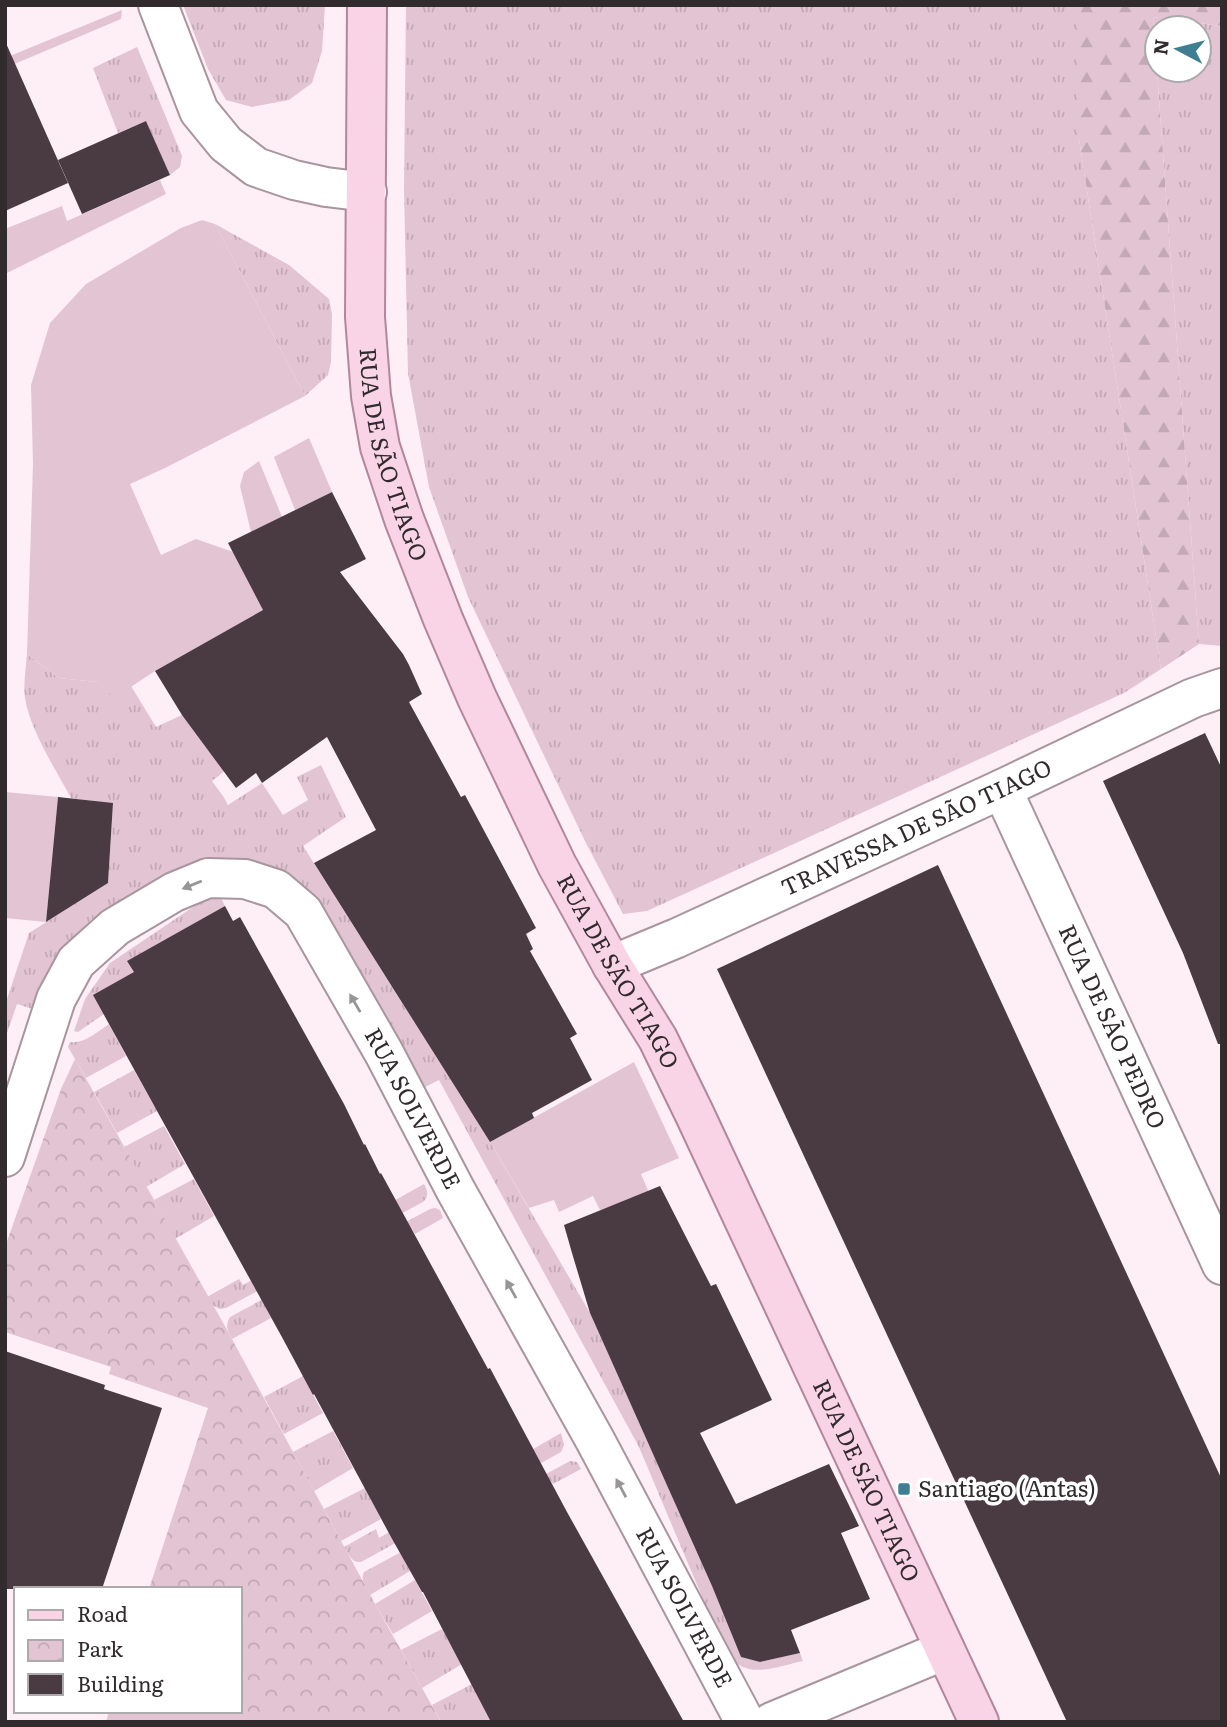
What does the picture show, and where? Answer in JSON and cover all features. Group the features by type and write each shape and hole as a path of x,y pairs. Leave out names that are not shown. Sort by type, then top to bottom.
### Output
{"main road":[{"name":"RUA DE SÃO TIAGO","path":"367,5 365,317 371,396 380,447 404,519 477,698 557,864 612,965 658,1039 690,1104 979,1722"}],"street":[{"path":"158,5 199,111 226,144 256,167 294,180 367,192"},
{"name":"TRAVESSA DE SÃO TIAGO","path":"612,965 1002,789 1193,698 1222,688"},
{"name":"RUA DE SÃO PEDRO","path":"1002,789 1222,1265"},
{"name":"RUA SOLVERDE","path":"5,1157 56,999 76,962 115,927 174,892 208,878 245,879 276,888 303,912 384,1053 455,1189 595,1440 745,1722"},
{"path":"772,1722 945,1650"}],"green space":[{"path":"183,5 325,5 322,51 312,83 289,100 252,107 226,100 208,69"},
{"path":"406,5 1079,5 1079,139 1161,669 1124,693 647,911 623,914 468,597 429,487 408,373 404,190"},
{"path":"1079,5 1222,5 1222,26 1213,25 1213,14 1143,14 1143,84 1158,84 1199,644 1161,669 1079,139"},
{"path":"122,10 121,19 5,68 5,58"},
{"path":"1213,25 1222,26 1222,646 1199,644 1158,84 1213,84"},
{"path":"137,47 182,156 180,167 170,175 146,121 118,133 93,68"},
{"path":"160,180 166,194 5,274 5,229 62,206 67,221"},
{"path":"202,220 215,224 305,396 130,484 161,555 196,539 239,554 263,610 155,671 114,698 97,682 59,678 27,654 33,464 31,385 50,323 86,284 181,228"},
{"path":"215,224 289,265 329,299 332,314 331,362 328,375 305,396"},
{"path":"309,438 332,492 295,510 274,457"},
{"path":"259,461 282,517 251,532 240,486 244,472"},
{"path":"27,654 59,678 97,682 114,697 131,686 156,727 182,715 237,761 212,781 228,805 262,783 283,815 308,800 297,777 321,765 346,817 303,846 490,1142 590,1313 741,1657 760,1662 800,1653 803,1661 755,1670 737,1664 730,1657 719,1637 639,1447 439,1080 423,1088 312,896 173,873 92,919 57,953 36,1010 17,1004 5,1039 5,1005 29,933 108,883 113,804 71,798 44,750 28,710 24,688"},
{"path":"5,792 58,797 46,922 5,918"},
{"path":"220,896 225,906 128,961 134,972 104,1014 78,1032 74,1031 85,999 110,963 196,905"},
{"path":"109,1024 126,1056 86,1078 68,1047 70,1042 85,1039"},
{"path":"75,1059 226,1328 441,1722 106,1722 108,1713 242,1713 242,1587 150,1587 208,1408 109,1374 111,1367 5,1332 5,1247 61,1089"},
{"path":"634,1062 679,1158 641,1174 650,1195 600,1210 593,1196 559,1212 554,1200 529,1208 490,1142"},
{"path":"134,1070 157,1111 117,1133 94,1092"},
{"path":"164,1126 185,1164 146,1187 124,1147"},
{"path":"194,1179 214,1216 175,1239 154,1200"},
{"path":"424,1184 427,1193 423,1202 226,1308 220,1309 212,1305 207,1297 239,1279 243,1285"},
{"path":"435,1208 440,1210 443,1218 415,1234 409,1225 265,1306 271,1318 232,1339 227,1328 230,1317"},
{"path":"303,1376 323,1413 284,1434 264,1397"},
{"path":"333,1431 353,1468 314,1491 293,1452"},
{"path":"561,1433 564,1445 561,1452 361,1562 353,1560 344,1547 376,1529 379,1538"},
{"path":"570,1461 577,1462 581,1469 553,1484 550,1480 405,1561 410,1571 370,1595 363,1581 364,1572"},
{"path":"365,1488 381,1519 341,1541 324,1509"},
{"path":"415,1580 432,1611 393,1634 375,1604"},
{"path":"442,1629 462,1664 422,1688 401,1650"},
{"path":"472,1684 492,1720 441,1722 432,1705"}],"building":[{"path":"5,41 68,183 5,211"},
{"path":"146,121 170,175 82,214 58,160"},
{"path":"332,492 366,559 340,572 409,665 422,694 409,702 461,797 465,795 536,928 526,934 533,949 530,951 577,1034 570,1038 592,1080 532,1113 534,1118 490,1142 314,863 376,830 327,737 262,783 256,773 236,788 182,715 155,671 263,610 228,543"},
{"path":"1205,733 1222,769 1222,1044 1218,1044 1183,953 1103,781"},
{"path":"58,797 113,803 108,883 46,922"},
{"path":"938,865 1222,1480 1222,1722 1067,1722 717,969"},
{"path":"225,906 233,921 240,917 684,1722 491,1722 423,1592 93,995 134,972 127,961"},
{"path":"660,1186 711,1286 716,1284 772,1400 700,1433 736,1504 829,1464 859,1526 841,1533 870,1599 791,1630 800,1653 760,1662 741,1657 590,1313 572,1253 564,1225"},
{"path":"5,1351 105,1385 104,1389 162,1408 103,1587 5,1589"}],"place":[{"name":"Santiago (Antas)","path":"904,1489"}]}
